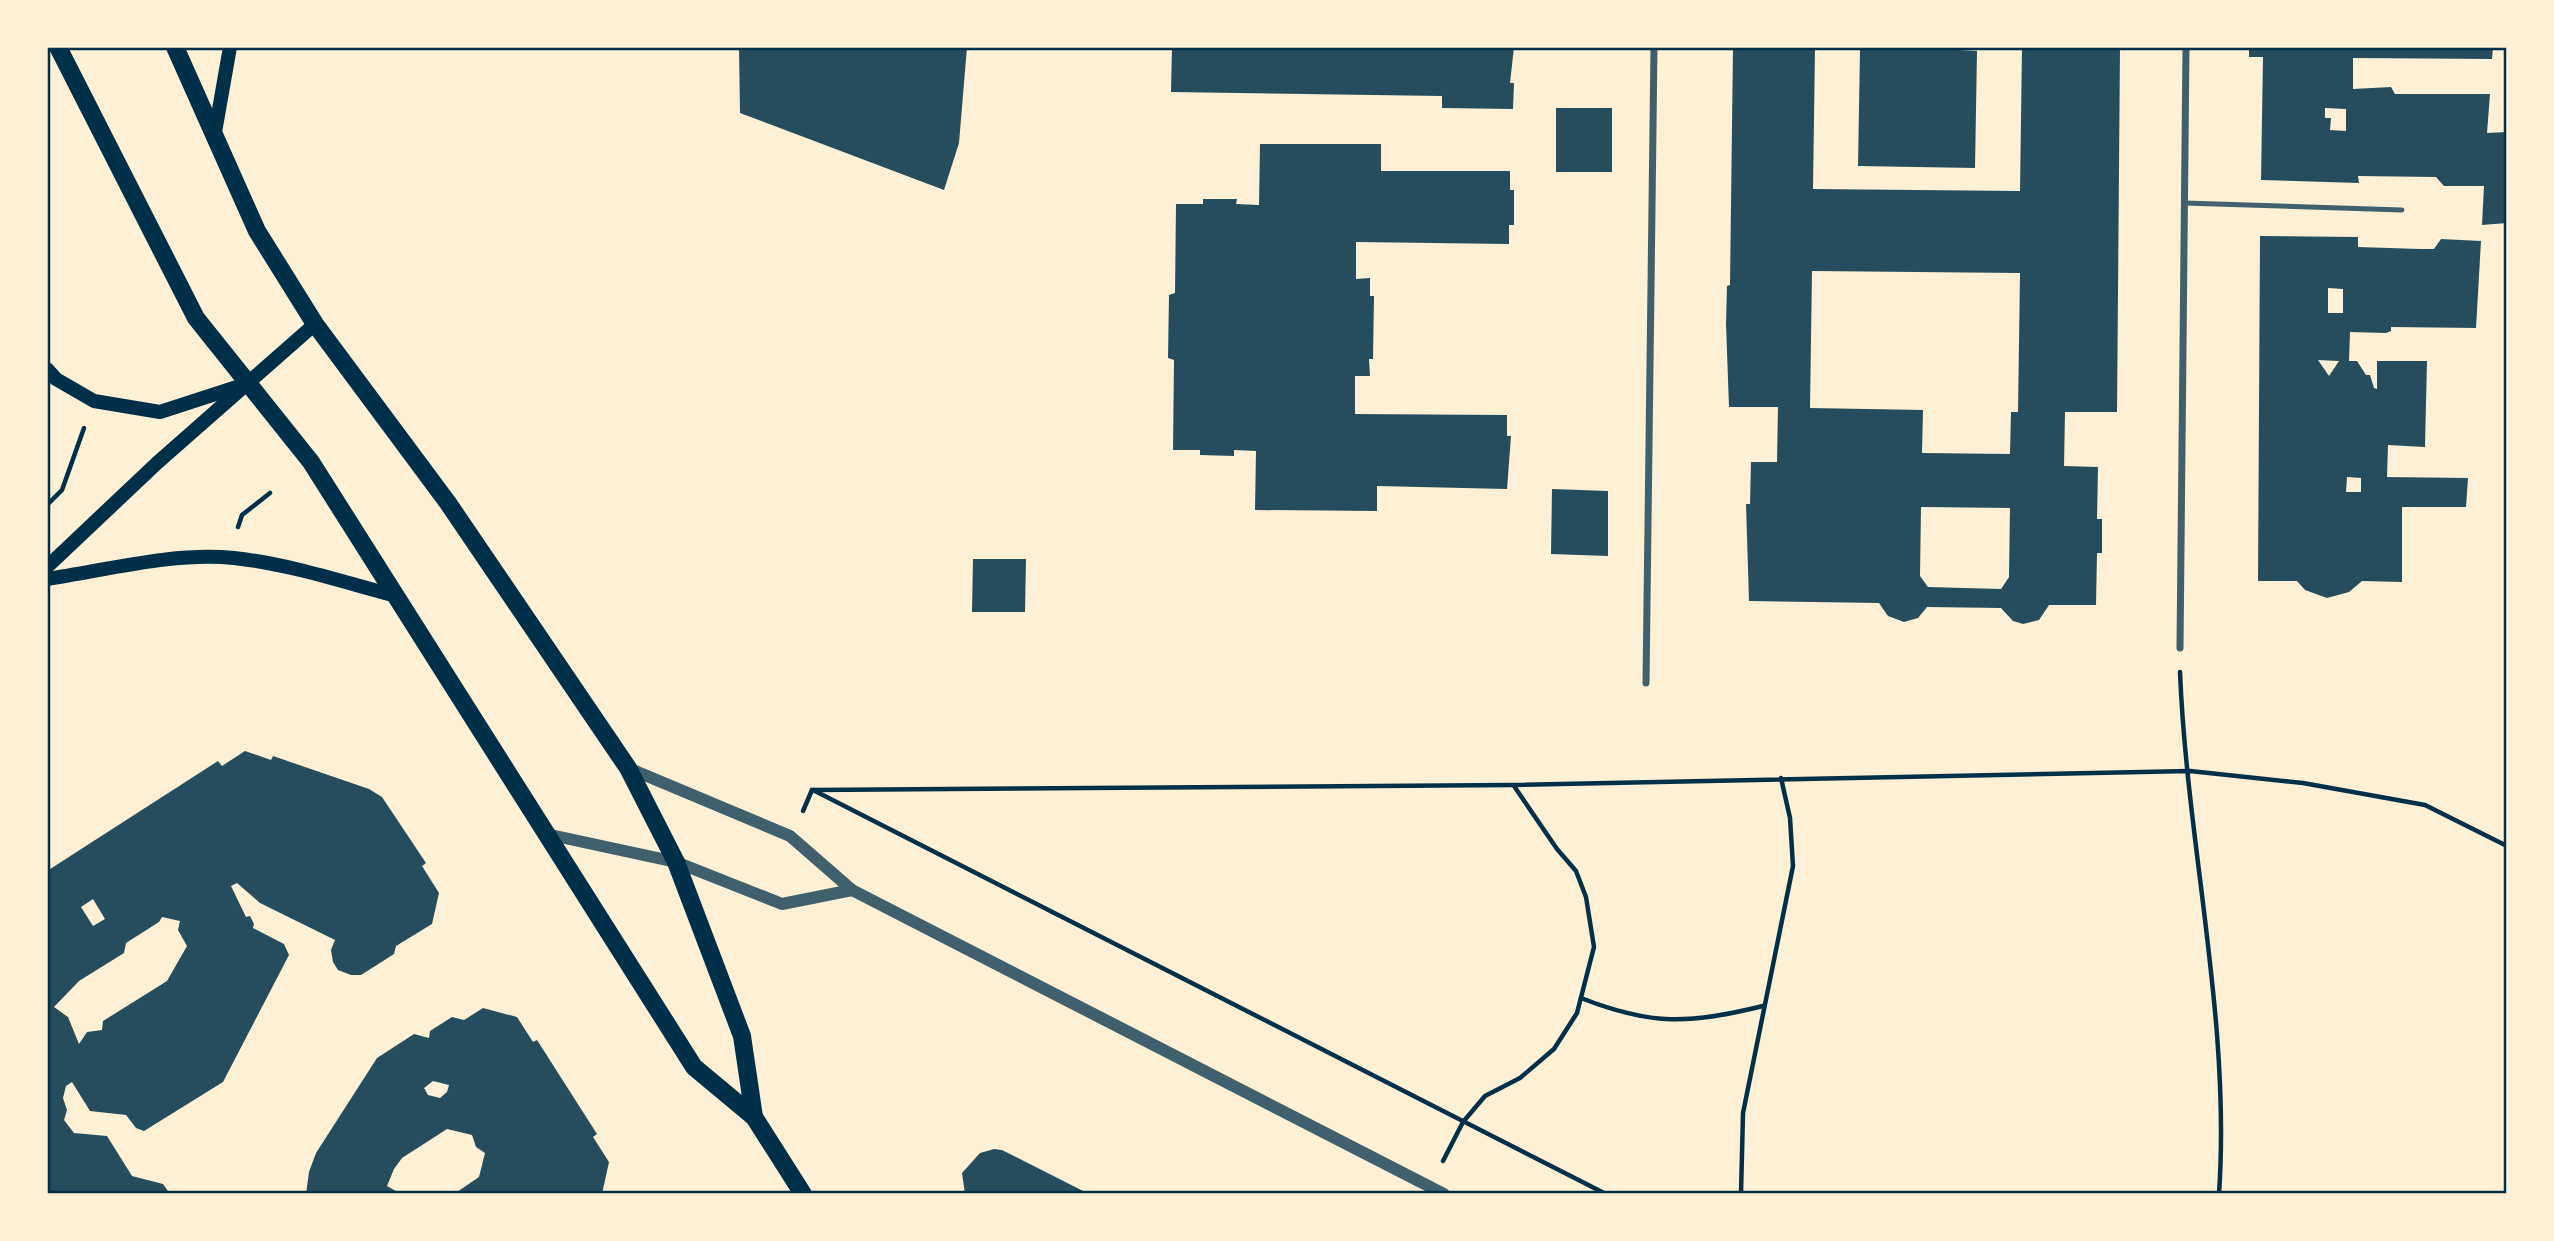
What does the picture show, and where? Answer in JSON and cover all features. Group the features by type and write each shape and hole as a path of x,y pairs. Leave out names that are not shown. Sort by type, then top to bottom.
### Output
{"main road":[{"path":"58,47 196,318 311,463 695,1067 754,1117 803,1194"},
{"path":"175,47 214,140 257,231 315,324 449,503 628,768 676,862 743,1036 754,1117"},
{"path":"214,140 230,47"},
{"path":"47,567 315,324"},
{"path":"47,369 56,379 94,401 160,412 248,383"},
{"path":"47,579 166,561 233,558 281,565 396,596"}],"street":[{"path":"1646,682 1654,47"},
{"path":"2179,649 2186,47"},
{"path":"628,768 790,836 852,890 1444,1194"},
{"path":"546,834 676,862 782,904 852,890"}],"lane":[{"path":"2184,203 2402,211"}],"path":[{"path":"47,505 62,490 94,401"},
{"path":"238,529 242,515 270,493"},
{"path":"2179,649 2182,723 2190,771 2211,960 2223,1134 2219,1194"},
{"path":"812,790 1513,785 2190,771 2302,783 2425,805 2507,846"},
{"path":"1741,1194 1743,1113 1793,866 1790,818 1781,778"},
{"path":"1429,1186 1463,1122 1485,1096 1520,1078 1554,1049 1577,1013 1594,947 1586,897 1576,871 1557,849 1513,785"},
{"path":"800,818 812,790"},
{"path":"812,790 1606,1194"},
{"path":"1581,998 1617,1013 1667,1020 1699,1021 1763,1006"}],"building":[{"path":"739,47 967,47 959,143 944,190 740,113"},
{"path":"1172,47 1514,47 1510,83 1514,83 1513,109 1442,108 1442,96 1171,92"},
{"path":"1733,47 1815,47 1813,189 2020,191 2022,47 2120,47 2117,412 2065,412 2064,466 2098,467 2097,519 2102,519 2102,553 2097,553 2096,605 2049,605 2039,620 2023,624 2013,621 2001,608 1927,607 1918,618 1904,622 1888,616 1879,603 1749,601 1746,504 1750,504 1751,462 1777,462 1778,407 1729,407 1726,324 1727,286 1730,285","holes":["1812,271 2020,273 2018,412 2011,412 2010,454 1922,453 1923,410 1810,408","1921,507 2010,508 2009,577 2001,589 1928,587 1920,576"]},
{"path":"1907,47 1977,51 1975,168 1858,166 1860,50 1907,50"},
{"path":"2249,47 2493,47 2492,59 2353,58 2353,89 2391,87 2395,94 2490,94 2487,133 2507,132 2507,223 2482,225 2484,186 2444,186 2436,177 2358,176 2359,183 2261,180 2263,57 2249,57","holes":["2325,108 2346,109 2346,131 2330,130 2331,118 2325,118"]},
{"path":"1556,108 1612,108 1612,172 1556,172"},
{"path":"1260,144 1381,144 1381,171 1510,171 1510,190 1514,190 1514,225 1509,225 1509,244 1356,242 1356,279 1370,278 1370,296 1374,296 1373,359 1369,359 1370,376 1355,376 1355,414 1507,415 1507,436 1511,436 1507,489 1377,486 1377,511 1255,510 1256,451 1234,450 1234,456 1200,455 1200,450 1173,450 1174,360 1168,358 1169,295 1175,293 1176,204 1203,204 1203,199 1237,199 1236,204 1259,205"},
{"path":"2260,236 2358,237 2358,247 2420,249 2434,249 2441,239 2481,241 2476,328 2391,327 2391,331 2386,333 2350,332 2349,361 2357,361 2366,375 2370,375 2374,388 2377,389 2377,361 2427,361 2425,447 2388,445 2387,477 2468,478 2466,507 2402,507 2402,582 2362,581 2349,592 2327,598 2305,590 2297,581 2258,581","holes":["2328,288 2343,289 2343,313 2328,313","2318,360 2339,361 2329,376","2347,477 2361,478 2361,492 2346,492"]},
{"path":"1552,489 1608,491 1608,556 1551,554"},
{"path":"973,559 1026,559 1025,612 972,612"},
{"path":"245,751 271,760 273,756 369,789 382,797 426,863 422,866 439,893 432,924 396,946 394,954 361,975 351,975 338,970 333,962 331,950 335,940 260,903 237,883 231,886 246,917 250,916 253,928 284,944 289,955 223,1082 144,1131 136,1128 126,1115 90,1111 72,1082 66,1086 63,1098 67,1110 64,1120 74,1133 107,1136 132,1176 163,1184 170,1194 47,1194 47,871 218,761 222,766","holes":["93,899 105,919 93,926 81,907","162,917 180,921 178,930 187,946 167,981 103,1021 102,1030 87,1032 79,1044 68,1017 54,1007 79,981 124,953 126,943 159,922"]},
{"path":"483,1008 517,1017 533,1042 537,1040 597,1134 593,1137 609,1162 602,1194 454,1194 479,1177 485,1153 476,1147 472,1135 447,1129 402,1158 394,1169 387,1186 401,1194 306,1194 309,1172 316,1153 377,1058 414,1034 429,1038 430,1031 452,1017 464,1020","holes":["433,1081 449,1085 447,1092 440,1098 428,1095 424,1088"]},
{"path":"1002,1150 1089,1194 965,1194 962,1173 980,1153"}]}
